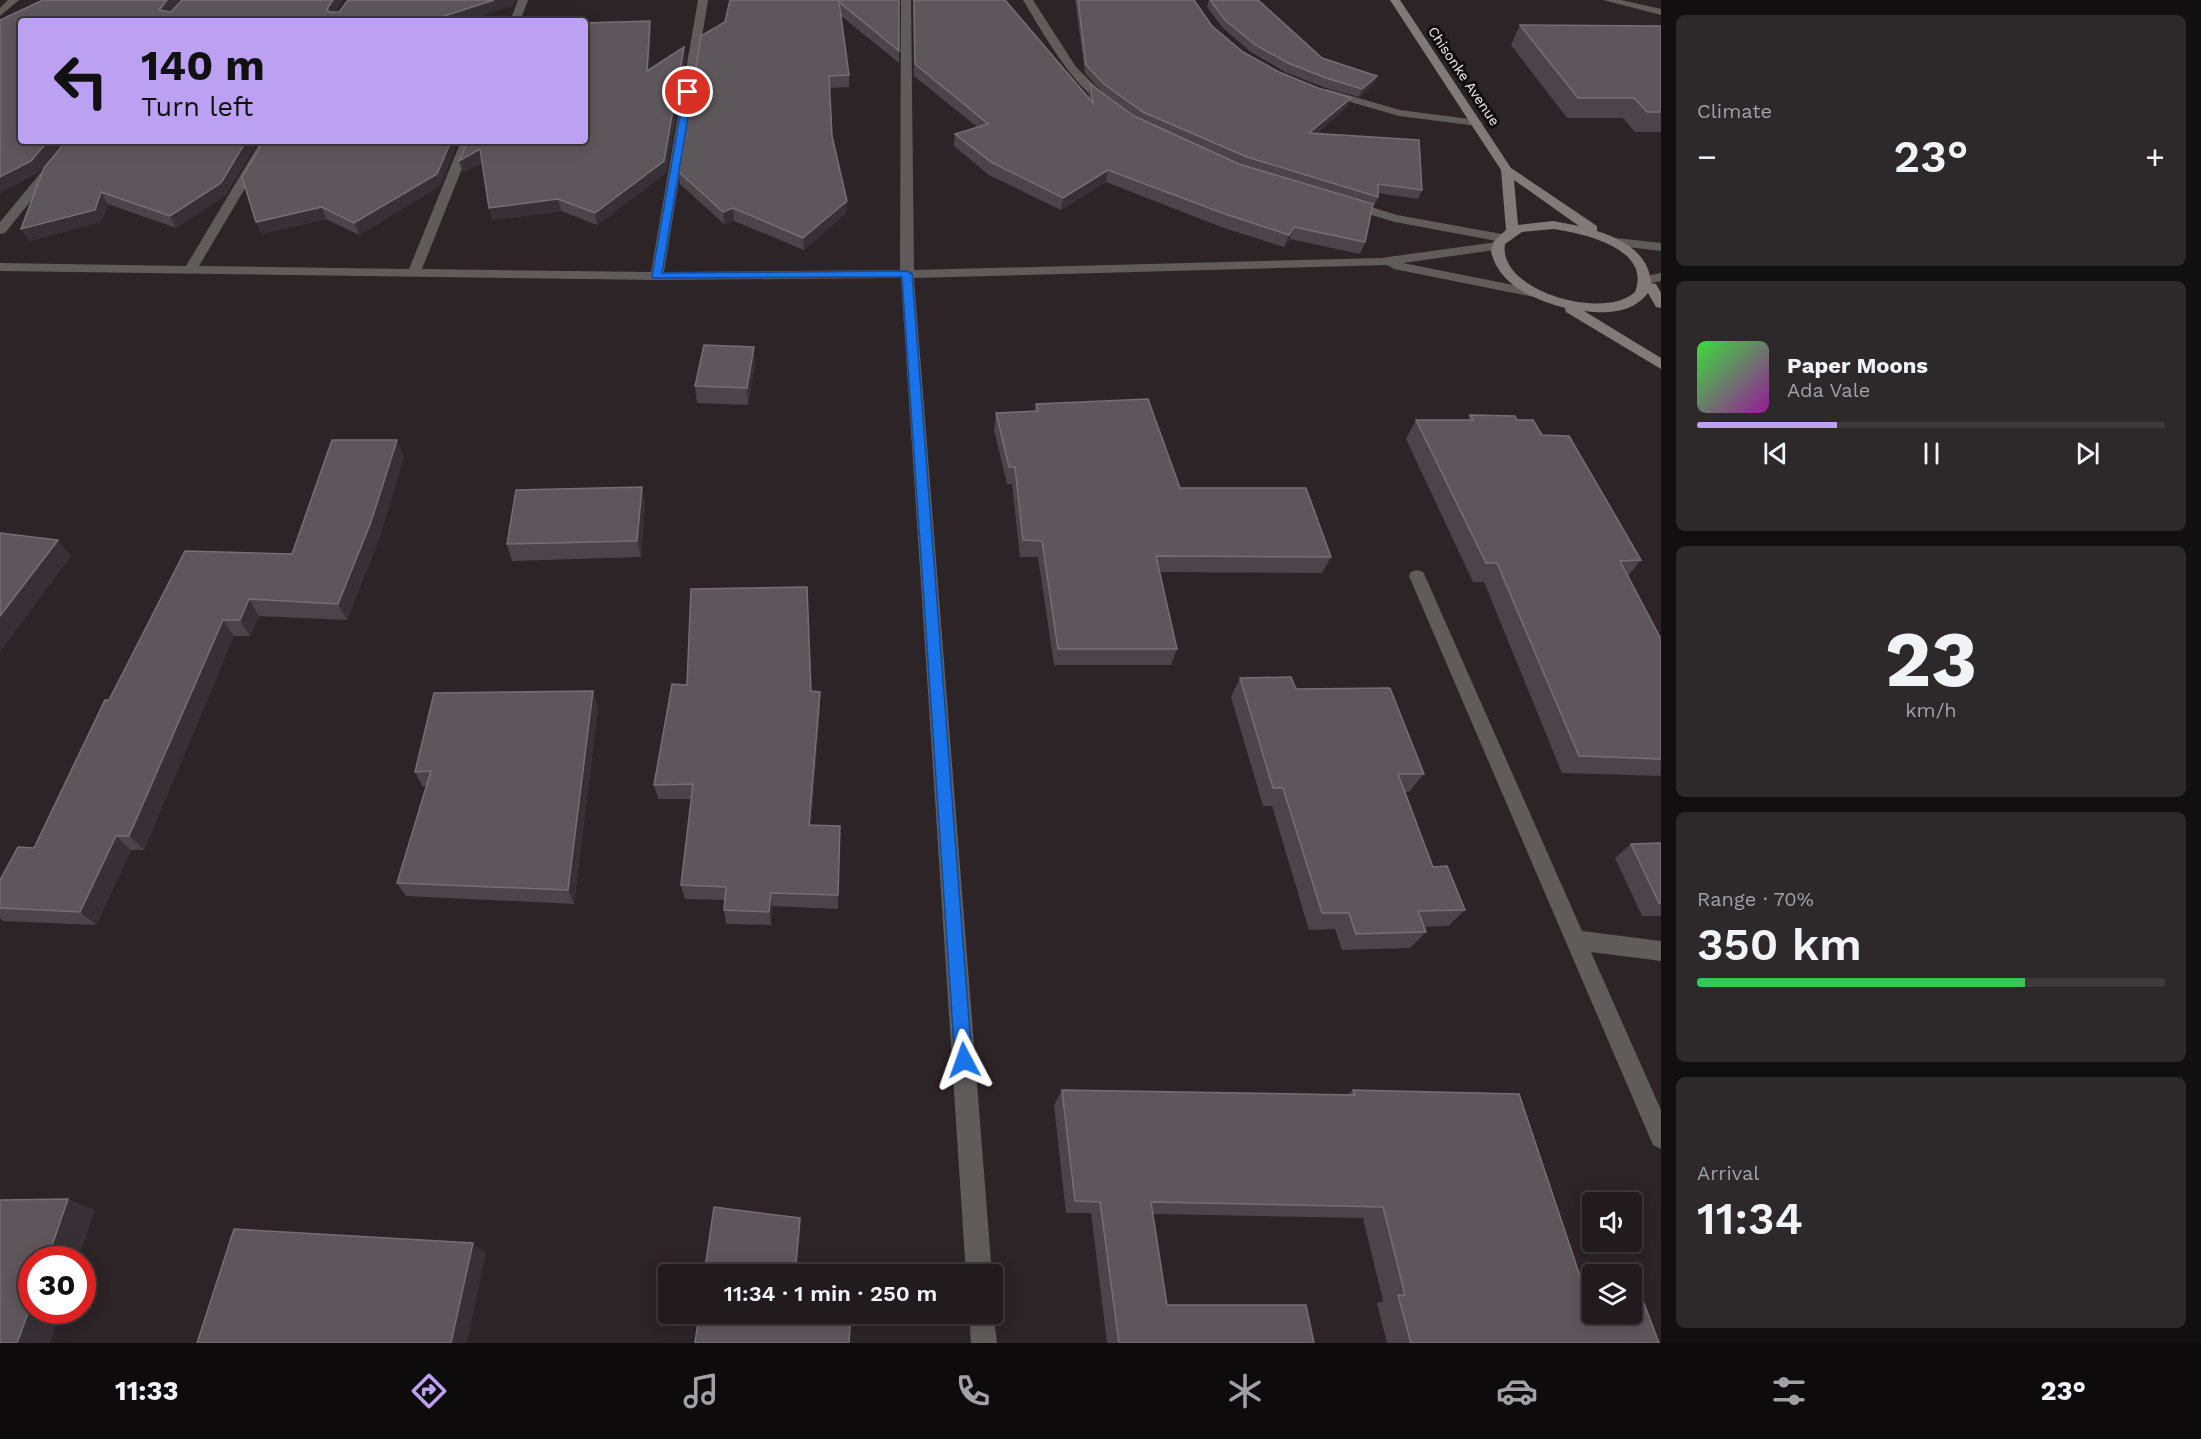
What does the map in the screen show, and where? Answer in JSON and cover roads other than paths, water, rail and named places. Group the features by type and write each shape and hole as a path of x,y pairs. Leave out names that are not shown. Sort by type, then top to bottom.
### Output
{"street":[{"path":"0,13 14,0"},
{"path":"516,18 524,0"},
{"path":"657,276 703,0"},
{"path":"1028,0 1065,61 1096,96 1120,113"},
{"name":"Chisonke Avenue","path":"1395,0 1507,170"},
{"path":"1608,0 1661,12"},
{"path":"910,1 907,274 978,1264"},
{"path":"1311,86 1399,113 1477,123"},
{"path":"0,230 71,144"},
{"path":"190,270 265,144"},
{"path":"414,272 466,144"},
{"path":"1507,170 1504,238 1497,255 1501,265 1510,276 1539,294 1561,303 1661,364"},
{"path":"1507,170 1641,260 1654,281 1661,304"},
{"path":"1335,200 1395,218 1504,238"},
{"path":"0,267 657,276 907,274 1381,262 1504,238 1530,226 1553,225 1579,229 1610,239 1661,247"},
{"path":"1381,262 1539,294"},
{"path":"1561,303 1592,308 1620,308 1646,296 1654,281"},
{"path":"1417,576 1661,1137"},
{"path":"1575,940 1661,951"},
{"path":"983,1324 984,1343"}]}
